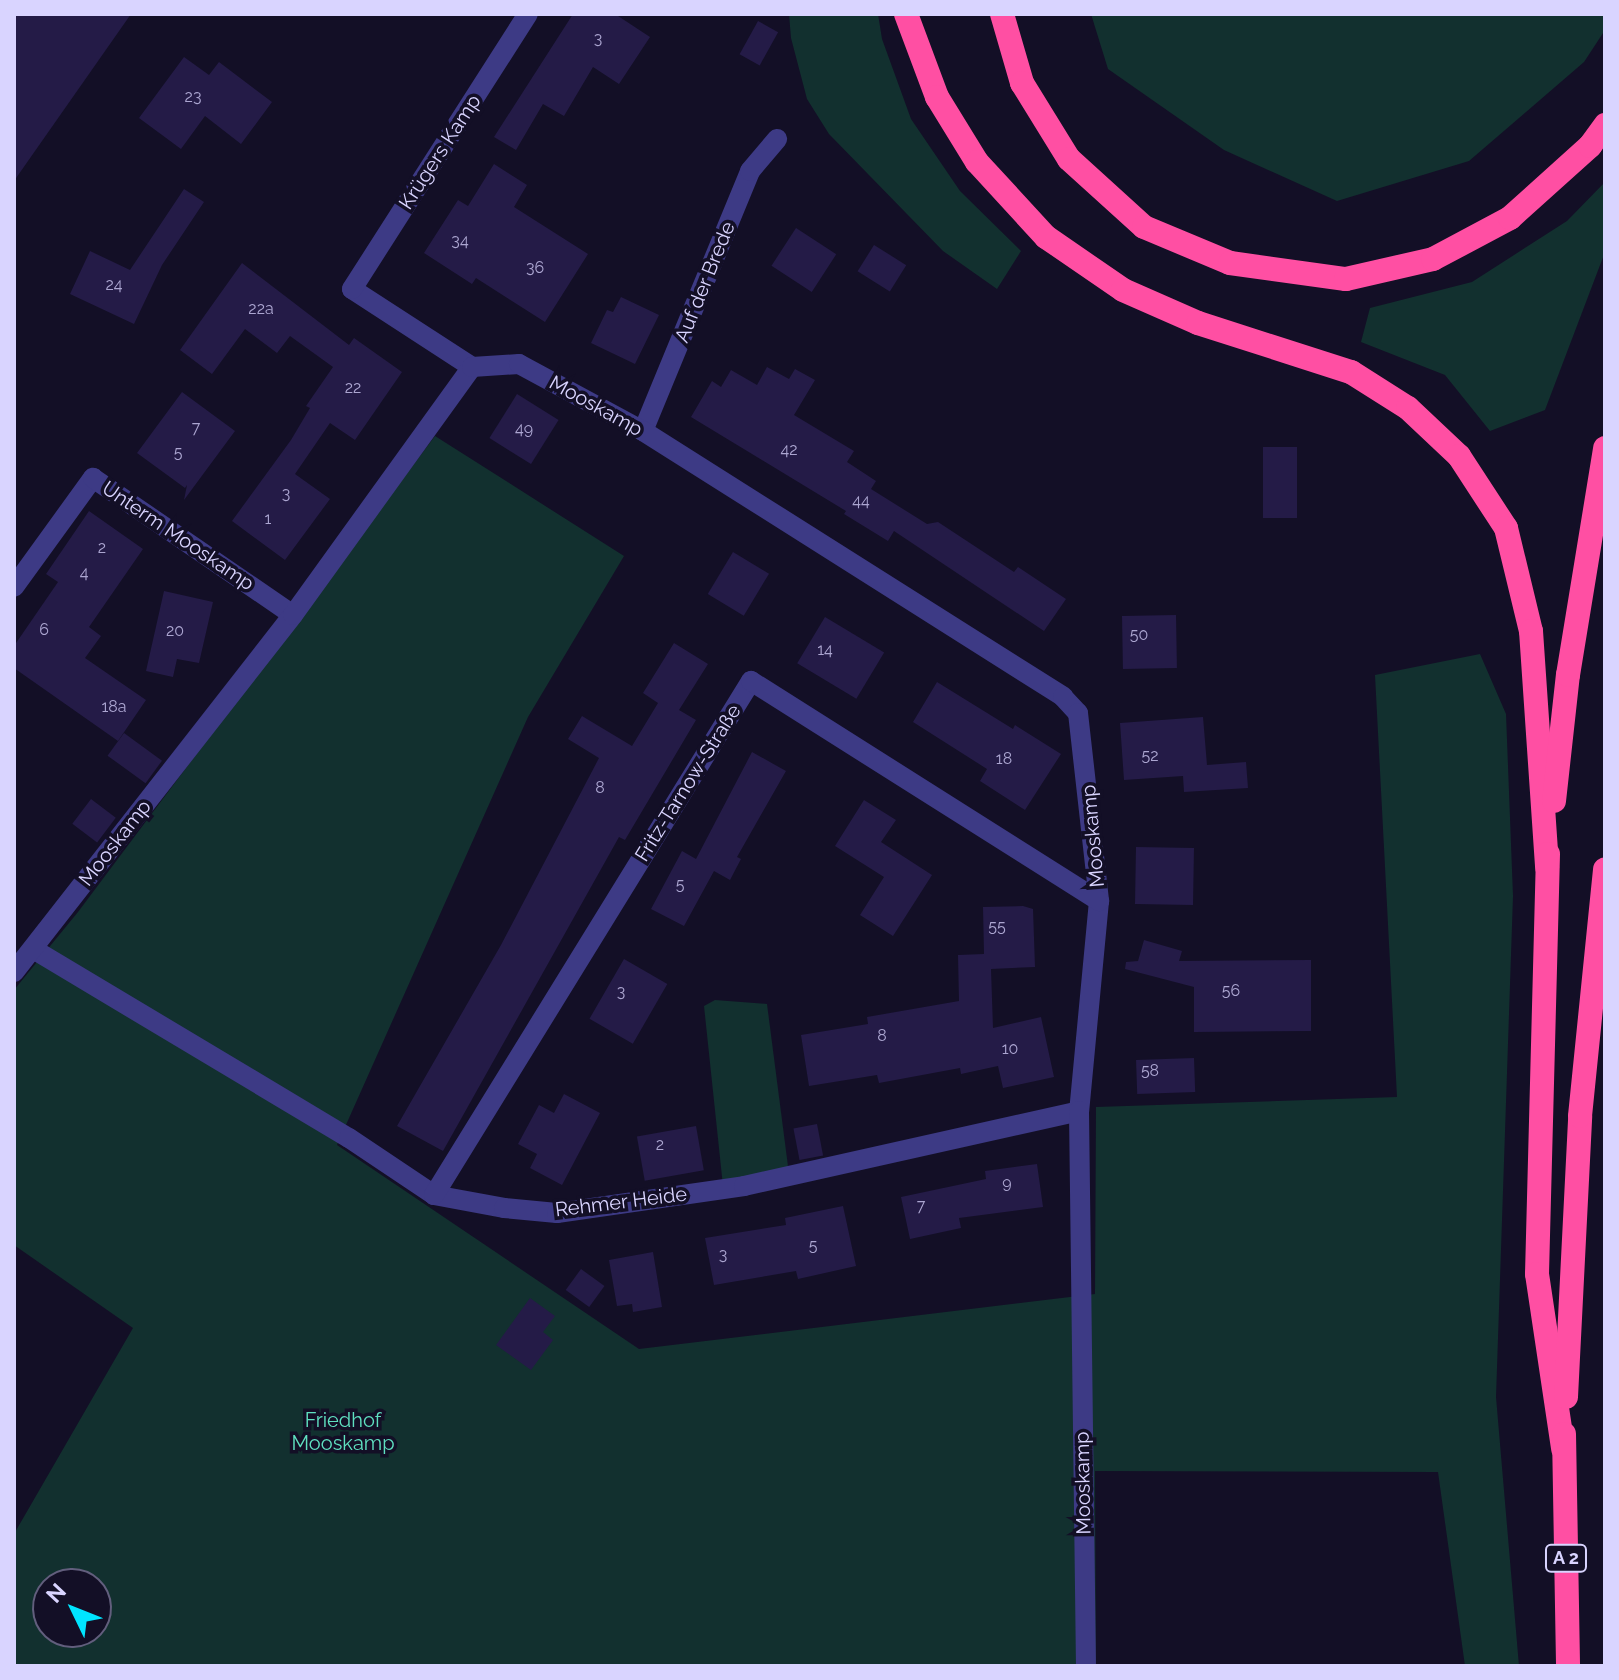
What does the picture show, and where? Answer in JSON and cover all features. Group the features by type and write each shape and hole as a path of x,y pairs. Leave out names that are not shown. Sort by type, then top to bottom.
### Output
{"highway":[{"path":"906,14 937,97 977,162 1046,237 1123,290 1198,323 1351,372 1408,408 1459,456 1506,528 1531,631 1547,867"},
{"path":"1002,14 1022,83 1069,159 1144,227 1230,263 1346,279 1433,259 1510,218 1590,146 1605,125"},
{"path":"1563,1449 1537,1274 1547,867 1568,675 1605,448"},
{"name":"A 2","path":"1568,1666 1563,1449 1580,1116 1605,869"}],"street":[{"name":"Krügers Kamp","path":"472,367 352,289 528,14"},
{"name":"Auf der Brede","path":"643,431 750,171 777,139"},
{"name":"Mooskamp","path":"14,972 293,615 472,367 519,364 643,431 1063,697 1078,713 1099,901 1079,1111 1086,1666"},
{"name":"Unterm Mooskamp","path":"14,587 93,478 293,615"},
{"name":"Fritz-Tarnow-Straße","path":"434,1195 751,681 1099,901"},
{"name":"Rehmer Heide","path":"33,949 349,1138 434,1195 504,1208 557,1213 744,1186 1079,1111"}],"green space":[{"path":"789,14 878,14 882,39 911,119 960,191 1021,251 997,289 943,251 829,134 807,99 791,38"},
{"path":"1091,14 1605,14 1605,30 1584,62 1469,161 1337,201 1224,150 1108,69"},
{"path":"1605,182 1605,252 1545,410 1490,431 1445,375 1361,342 1370,308 1472,282 1567,221"},
{"name":"Friedhof Mooskamp","path":"435,436 624,556 528,717 337,1145 639,1349 1095,1294 1096,1107 1397,1097 1375,675 1480,654 1506,714 1513,896 1496,1397 1519,1666 1465,1666 1438,1472 1095,1471 1096,1666 14,1666 14,1534 133,1328 14,1245 14,990 78,912"},
{"path":"715,1000 767,1004 789,1174 723,1186 704,1006"}],"building":[{"path":"14,14 131,14 14,181"},
{"path":"573,14 615,14 650,37 619,84 593,67 564,116 543,104 516,150 494,137"},
{"path":"758,21 778,32 760,65 740,54"},
{"path":"184,57 209,75 219,62 272,102 241,144 205,116 181,149 139,118"},
{"path":"494,164 527,185 514,207 588,254 545,322 476,278 472,284 424,253 458,200 468,206"},
{"path":"184,189 204,202 162,265 134,324 70,294 90,251 130,270"},
{"path":"796,228 836,254 812,292 771,266"},
{"path":"874,245 906,265 890,291 858,271"},
{"path":"242,263 349,345 354,338 402,372 355,440 330,423 295,474 330,499 285,560 232,521 291,440 310,408 306,406 333,367 290,336 277,353 245,329 212,374 180,350"},
{"path":"621,297 659,315 635,364 591,343 607,310 613,312"},
{"path":"767,367 789,379 795,369 815,380 794,415 854,451 847,462 876,481 871,489 927,524 938,522 1014,572 1018,567 1066,599 1044,631 894,531 888,541 844,514 846,511 691,417 712,381 721,387 731,370 757,385"},
{"path":"182,392 235,431 184,500 187,485 185,488 137,453"},
{"path":"517,394 559,420 531,464 489,438"},
{"path":"1263,447 1297,447 1297,518 1263,518"},
{"path":"89,511 143,549 89,627 101,636 85,658 146,700 118,741 14,668 14,646 58,582 46,574"},
{"path":"733,552 769,574 744,616 708,594"},
{"path":"164,591 213,602 199,663 177,659 173,677 146,671"},
{"path":"1176,615 1177,668 1123,669 1122,616"},
{"path":"825,617 884,653 856,699 797,663"},
{"path":"674,643 708,664 679,710 696,720 625,840 619,837 443,1151 397,1126 501,945 599,758 568,739 582,716 632,746 658,703 643,693"},
{"path":"937,682 1013,729 1015,725 1061,754 1025,810 980,781 987,769 913,722"},
{"path":"1203,717 1207,765 1246,762 1248,788 1184,792 1183,776 1124,780 1120,723"},
{"path":"124,733 162,761 146,783 108,756"},
{"path":"752,752 786,771 737,857 741,859 730,880 714,871 684,926 651,909 682,851 696,859"},
{"path":"91,799 116,818 97,842 72,824"},
{"path":"864,800 896,820 881,842 932,875 893,936 860,915 884,877 835,846"},
{"path":"1136,847 1194,848 1193,905 1135,904"},
{"path":"1023,906 1033,909 1035,967 991,969 993,1028 1041,1017 1054,1077 1003,1088 998,1066 961,1074 960,1068 879,1083 877,1075 809,1086 801,1035 868,1024 867,1017 959,1001 958,955 984,954 983,907"},
{"path":"1144,940 1182,951 1179,961 1311,960 1311,1031 1194,1032 1194,987 1125,969 1126,962 1138,961"},
{"path":"624,959 667,984 633,1044 590,1019"},
{"path":"1194,1058 1195,1092 1137,1094 1136,1060"},
{"path":"564,1094 600,1113 562,1185 530,1168 537,1154 518,1144 539,1105 554,1113"},
{"path":"817,1124 823,1155 800,1160 793,1129"},
{"path":"696,1126 704,1170 645,1181 637,1136"},
{"path":"1037,1164 1043,1207 959,1218 961,1228 910,1239 901,1197 986,1179 985,1171"},
{"path":"843,1206 856,1266 798,1279 796,1271 714,1285 705,1238 786,1225 785,1218"},
{"path":"653,1252 662,1307 633,1312 632,1304 617,1306 609,1260"},
{"path":"581,1269 604,1286 589,1307 566,1290"},
{"path":"530,1298 555,1316 543,1332 553,1340 531,1370 496,1345"}]}
